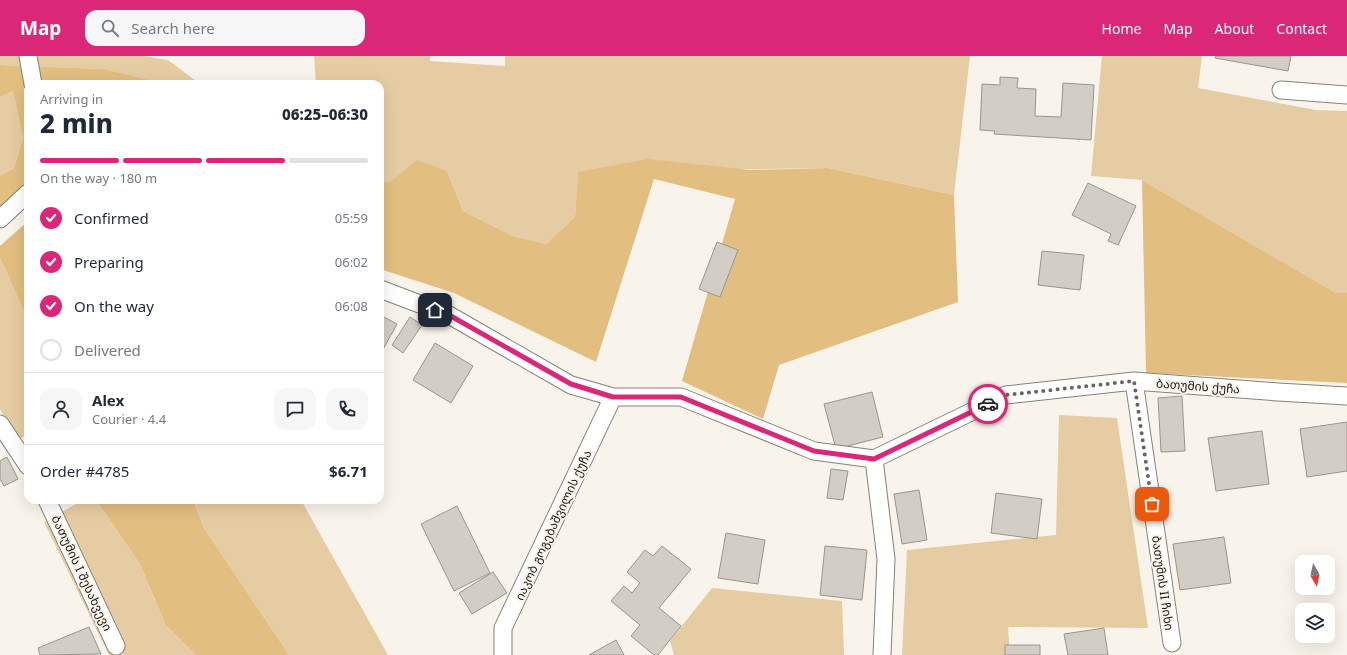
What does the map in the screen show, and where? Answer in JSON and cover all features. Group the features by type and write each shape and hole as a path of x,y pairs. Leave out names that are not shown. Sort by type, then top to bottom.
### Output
{"street":[{"path":"28,56 32,80"},
{"path":"1281,90 1347,95"},
{"path":"0,219 24,197"},
{"path":"384,291 449,315 571,384 613,397 681,397 814,451 874,459 886,559 882,655"},
{"name":"ბათუმის ქუჩა","path":"874,459 1006,395 1134,381 1347,396"},
{"name":"ბათუმის II ჩიხი","path":"1134,381 1172,643"},
{"name":"იაკობ გოგებაშვილის ქუჩა","path":"503,655 503,628 613,397"},
{"path":"0,424 24,460"},
{"name":"ბათუმის I შესახვევი","path":"49,504 116,646"}],"shaded area":[{"path":"0,56 144,56 168,60 195,80 146,80 104,69 0,65"},
{"path":"314,56 430,56 430,61 505,66 505,56 970,56 954,195 828,168 578,172 575,217 546,244 513,236 463,211 447,171 390,182 384,181 384,80 316,80"},
{"path":"1102,56 1202,56 1198,88 1316,110 1347,111 1347,293 1336,293 1142,180 1091,176"},
{"path":"0,65 104,69 149,80 24,80 24,185 0,209 0,176 14,168 23,138 13,91 0,97"},
{"path":"13,91 23,138 14,168 0,176 0,97"},
{"path":"648,159 749,170 828,168 954,195 958,302 779,365 763,419 682,381 735,199 654,179 596,362 454,293 384,270 384,181 390,182 417,160 447,171 463,211 513,236 546,244 575,217 578,172"},
{"path":"1142,180 1336,293 1347,293 1347,383 1146,373"},
{"path":"24,225 24,311 0,258 0,246"},
{"path":"0,258 24,311 24,436 16,441 0,409"},
{"path":"1059,415 1117,418 1148,628 1008,627 1010,655 902,655 907,550 1056,535"},
{"path":"76,504 99,504 140,564 165,624 196,655 109,655 44,522"},
{"path":"99,504 195,504 204,528 289,655 196,655 165,624 140,564"},
{"path":"195,504 303,504 388,655 289,655 204,528"},
{"path":"712,588 842,601 844,655 674,655 670,641"}],"building":[{"path":"1216,56 1291,56 1288,71 1215,58"},
{"path":"1000,77 1018,78 1017,88 1036,89 1035,116 1061,117 1063,83 1094,85 1091,140 994,134 995,131 980,130 982,84 1000,85"},
{"path":"1088,183 1136,206 1118,245 1108,241 1111,234 1072,215"},
{"path":"717,242 738,250 720,297 699,289"},
{"path":"1042,251 1084,255 1080,290 1038,285"},
{"path":"384,317 397,324 384,348"},
{"path":"410,317 422,325 403,353 392,345"},
{"path":"435,343 473,366 451,403 413,380"},
{"path":"872,392 883,437 836,449 824,404"},
{"path":"1182,396 1185,451 1161,452 1158,398"},
{"path":"1347,422 1347,471 1307,477 1300,429"},
{"path":"1262,431 1269,484 1216,491 1208,438"},
{"path":"7,457 18,479 4,486 0,479 0,461"},
{"path":"831,469 848,471 843,500 827,498"},
{"path":"919,490 927,540 902,544 894,494"},
{"path":"996,493 1042,499 1037,539 991,533"},
{"path":"457,506 490,573 454,591 421,524"},
{"path":"726,533 765,540 758,584 718,578"},
{"path":"1224,537 1231,583 1180,590 1173,544"},
{"path":"662,546 691,569 659,608 681,626 658,655 654,655 631,636 640,625 611,601 624,586 632,593 640,583 627,572 645,550 653,556"},
{"path":"825,546 867,550 862,600 820,595"},
{"path":"493,572 507,593 472,614 459,593"},
{"path":"89,627 101,654 40,655 38,648"},
{"path":"1104,628 1108,655 1068,655 1064,634"},
{"path":"616,640 624,655 589,655"},
{"path":"1005,645 1040,645 1040,655 1005,655"}],"way so far":[{"path":"988,404 1006,395 1134,381 1152,504"}],"route":[{"path":"435,310 449,315 571,384 613,397 681,397 814,451 874,459 988,404"}]}
